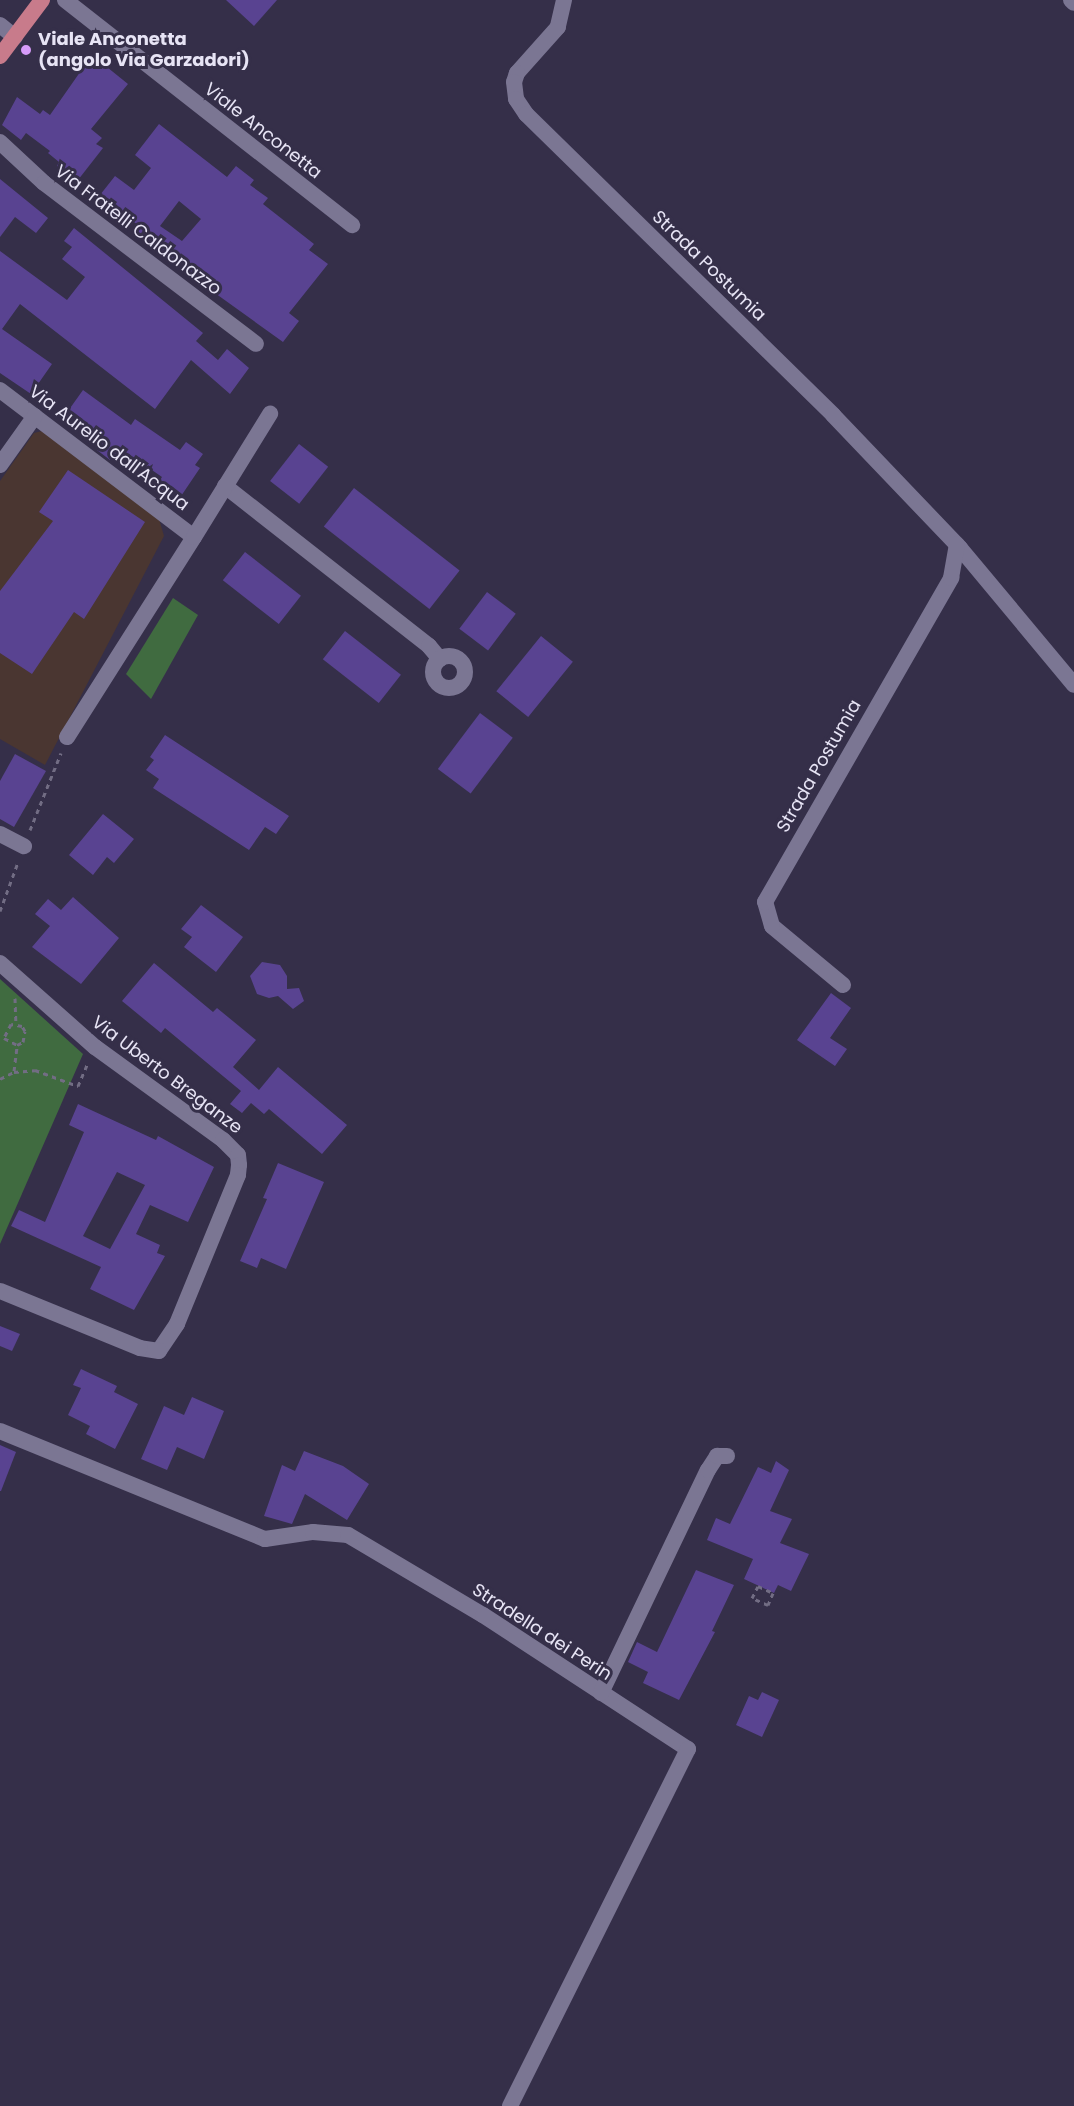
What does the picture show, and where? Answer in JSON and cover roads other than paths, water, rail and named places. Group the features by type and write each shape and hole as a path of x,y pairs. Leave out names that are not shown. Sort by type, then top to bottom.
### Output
{"main road":[{"path":"0,56 42,0"}],"street":[{"name":"Viale Anconetta","path":"65,0 352,225"},
{"name":"Strada Postumia","path":"564,0 558,27 513,82 516,99 526,114 833,415 957,545 1074,685"},
{"path":"0,25 15,37"},
{"name":"Via Fratelli Caldonazzo","path":"0,142 44,183 256,344"},
{"name":"Via Aurelio dall'Acqua","path":"0,390 194,537"},
{"name":"Via Aurelio dall'Acqua","path":"67,737 270,414"},
{"path":"0,465 35,416"},
{"path":"225,486 429,646 440,658"},
{"name":"Strada Postumia","path":"843,985 772,926 765,902 951,578 957,545"},
{"path":"0,834 24,846"},
{"name":"Via Uberto Breganze","path":"0,963 95,1047 223,1140 238,1155 238,1175 177,1324 159,1351 140,1348 0,1291"},
{"name":"Stradella dei Perin","path":"0,1431 266,1539 313,1532 348,1535 483,1615 688,1749 510,2106"},
{"path":"601,1693 708,1470 717,1456 727,1456"}],"place":[{"name":"Viale Anconetta (angolo Via Garzadori)","path":"26,50"}]}
